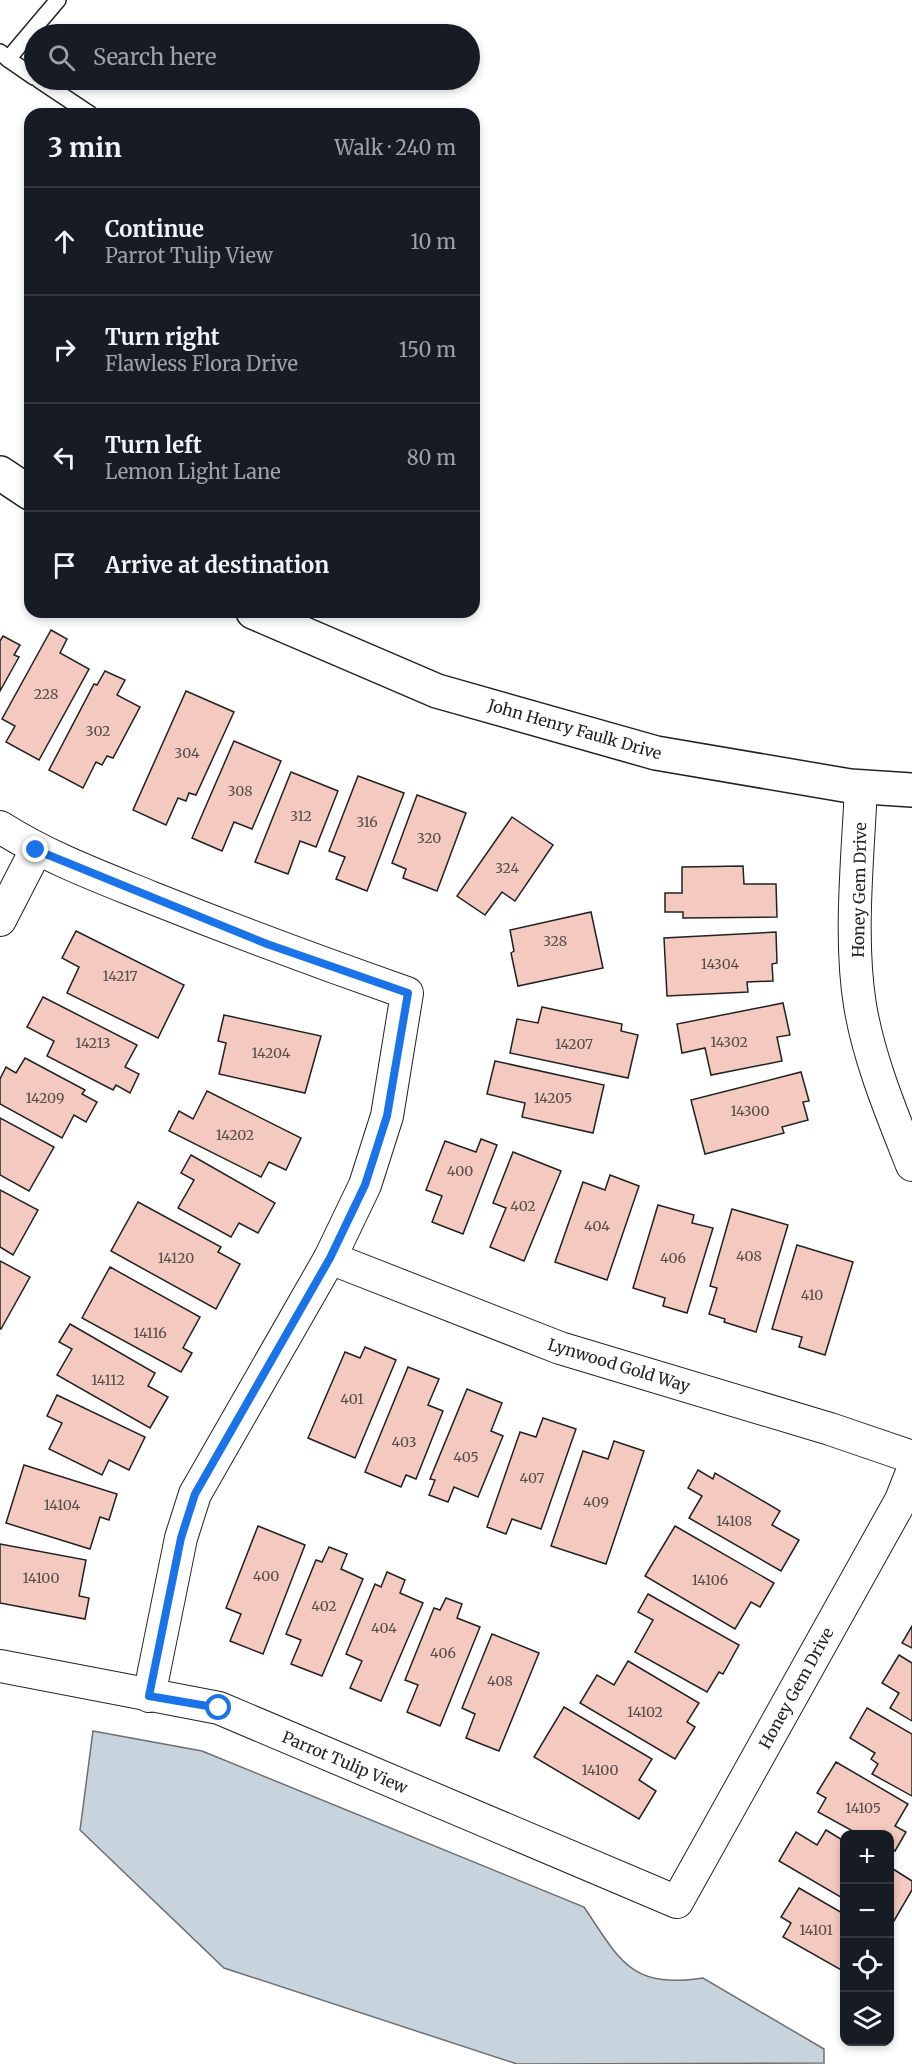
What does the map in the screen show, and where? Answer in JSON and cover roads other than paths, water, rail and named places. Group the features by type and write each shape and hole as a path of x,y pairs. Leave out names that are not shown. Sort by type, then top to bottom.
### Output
{"street":[{"path":"0,473 24,489"},
{"name":"John Henry Faulk Drive","path":"269,618 437,691 656,753 861,787 912,790"},
{"name":"Honey Gem Drive","path":"861,787 855,918 860,1005 882,1088 912,1165"},
{"path":"0,827 36,850 267,944 408,993 387,1116 365,1185 330,1258 195,1494 181,1538 149,1696"},
{"path":"0,920 36,850"},
{"name":"Lynwood Gold Way","path":"330,1258 560,1348 830,1429 912,1457"},
{"name":"Honey Gem Drive","path":"677,1902 901,1500 912,1472"},
{"name":"Parrot Tulip View","path":"0,1666 219,1708 677,1902"}],"lane":[{"path":"34,24 58,0"},
{"path":"24,35 4,55 24,69"},
{"path":"54,90 81,108"}]}
